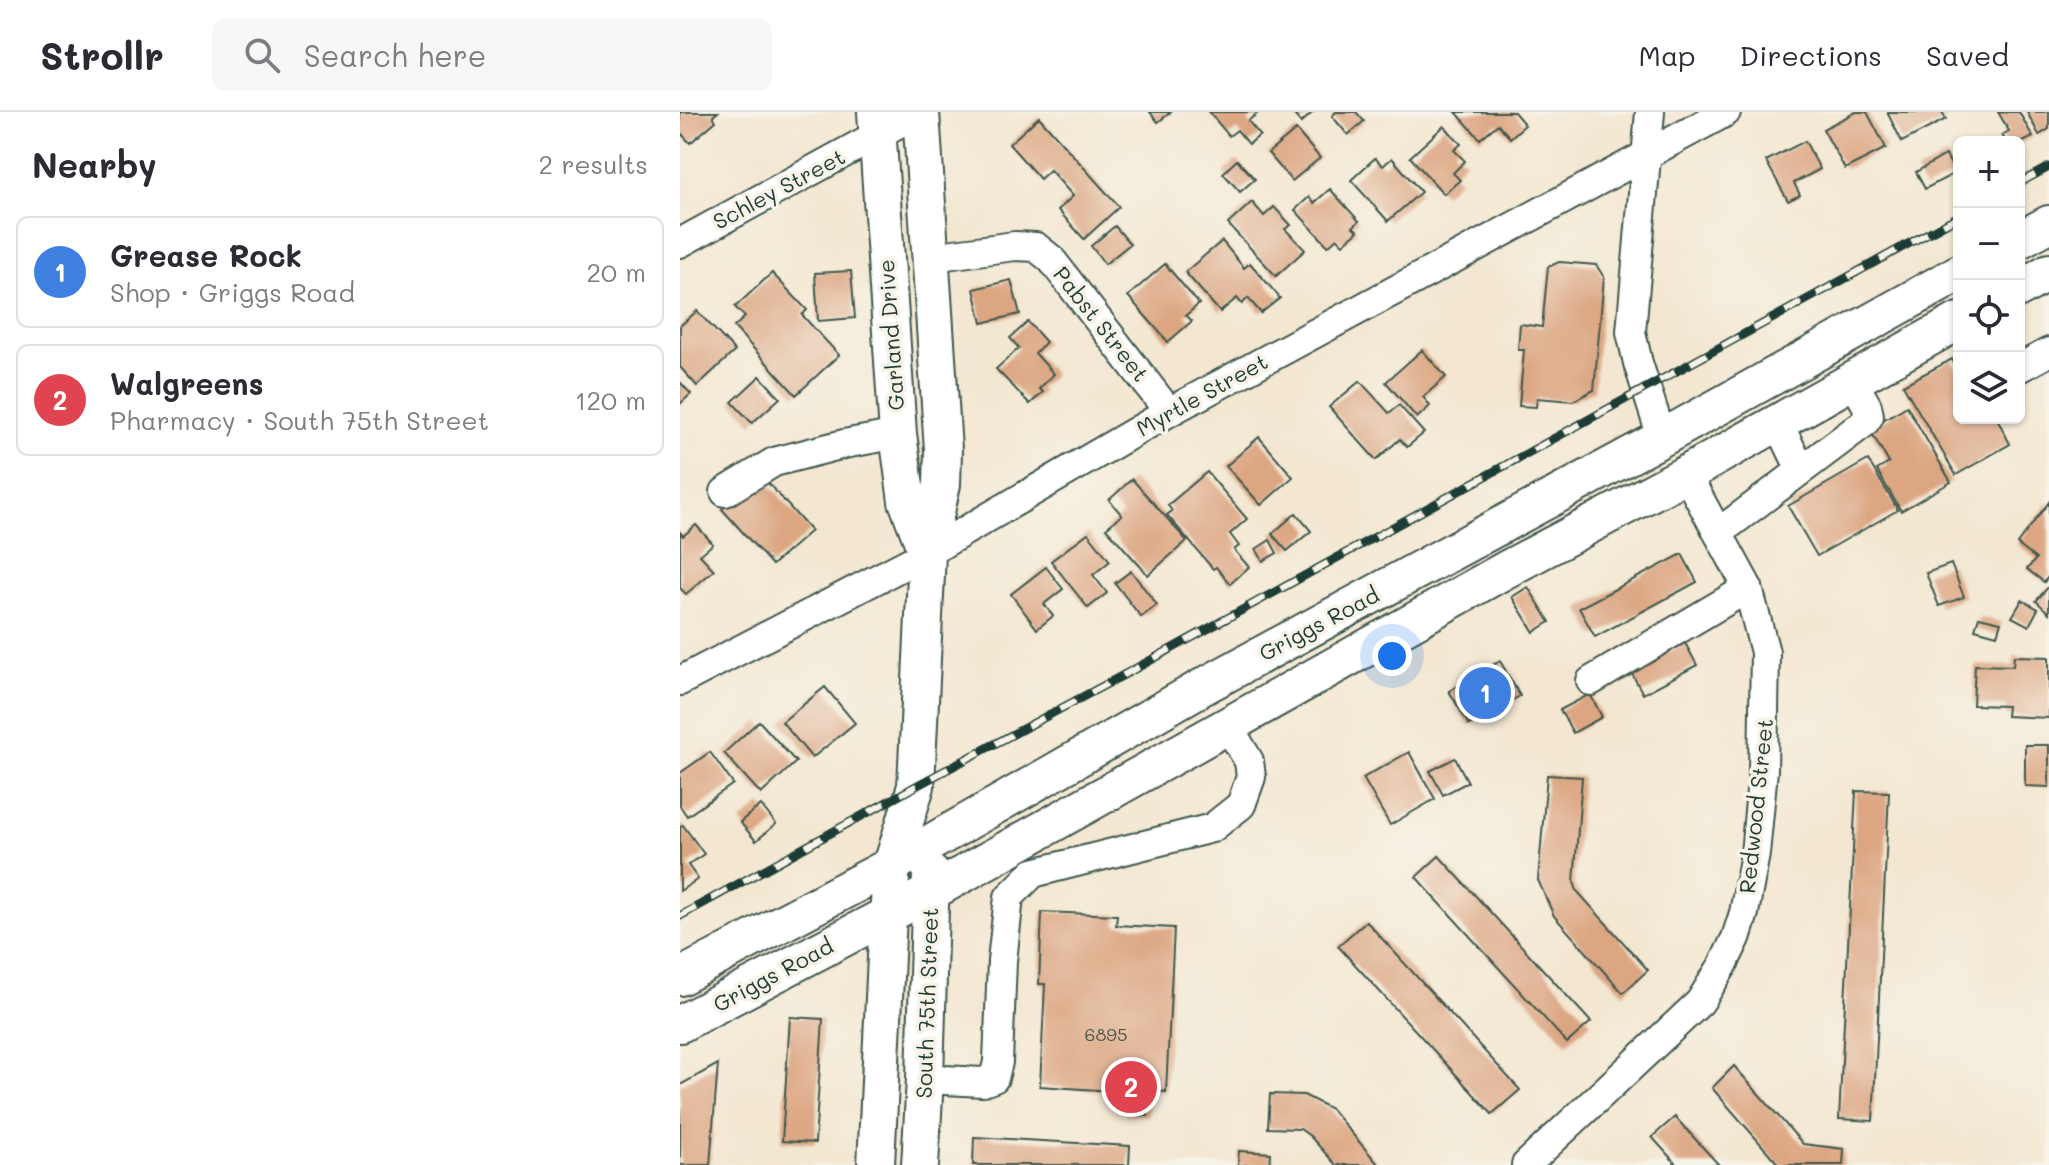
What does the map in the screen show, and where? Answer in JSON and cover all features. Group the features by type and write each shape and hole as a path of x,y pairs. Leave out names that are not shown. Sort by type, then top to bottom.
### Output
{"main road":[{"name":"Garland Drive","path":"892,865 916,786 927,553 942,484 943,450 920,112"},
{"name":"Garland Drive","path":"876,124 898,434 907,501 927,553"},
{"path":"2025,237 2049,224"},
{"path":"2025,286 2049,272"},
{"name":"Griggs Road","path":"680,977 892,865 1204,686 1951,278"},
{"name":"Griggs Road","path":"680,1024 931,892 1507,569 1953,327"},
{"path":"1686,474 1688,451 1701,438 1804,379 1811,355"},
{"path":"1507,569 1515,548 1524,537 1658,459 1663,451 1662,438"},
{"path":"1204,686 1228,726"},
{"name":"Garland Drive","path":"916,786 932,842"},
{"name":"South 75th Street","path":"920,1165 932,842"},
{"name":"South 75th Street","path":"876,1165 892,865"}],"street":[{"name":"Schley Street","path":"680,243 876,124 920,112"},
{"path":"1650,112 1631,332 1662,438"},
{"name":"Myrtle Street","path":"680,681 927,553 1169,412 1726,112"},
{"name":"Pabst Street","path":"931,257 1015,246 1036,247 1051,259 1169,412"},
{"path":"2025,365 2049,352"},
{"path":"1718,533 1864,423 1869,416 1867,406 1853,381"},
{"path":"1778,422 1801,470"},
{"path":"725,492 774,462 898,434"},
{"name":"Redwood Street","path":"1526,1165 1700,1002 1723,965 1744,913 1755,854 1763,770 1765,652 1748,588 1686,474"},
{"path":"1591,681 1748,588"},
{"path":"925,1079 983,1082 994,1078 998,1062 1002,961 1009,897 1033,873 1212,828 1241,805 1251,777 1249,761 1228,726"}],"building":[{"path":"680,112 718,112 713,116 716,121 690,143 680,132"},
{"path":"1150,112 1171,112 1158,122"},
{"path":"1209,112 1259,112 1248,121 1260,135 1249,144 1237,130 1229,136"},
{"path":"1292,112 1313,112 1301,123"},
{"path":"1336,112 1356,112 1364,121 1348,135 1332,116"},
{"path":"1456,112 1514,112 1525,125 1510,138 1498,124 1480,139"},
{"path":"1856,112 1867,112 1886,148 1845,169 1823,129"},
{"path":"1887,112 1942,112 1946,119 1902,142"},
{"path":"1998,112 2019,112 2033,137 2025,141 2025,136 2003,136 2009,131"},
{"path":"2027,112 2049,112 2049,129 2039,135"},
{"path":"1039,117 1119,207 1084,239 1058,210 1073,196 1050,170 1040,179 1009,144"},
{"path":"1444,126 1461,144 1454,150 1465,161 1453,173 1460,180 1444,194 1410,157"},
{"path":"1296,130 1320,158 1292,181 1268,153"},
{"path":"1805,141 1820,169 1794,183 1800,195 1788,201 1766,161"},
{"path":"1946,155 1953,169 1953,174 1925,189 1916,172"},
{"path":"1375,158 1383,166 1392,158 1421,192 1388,221 1351,180"},
{"path":"1237,160 1255,179 1240,192 1223,173"},
{"path":"1330,189 1359,221 1353,227 1358,231 1343,244 1337,238 1328,246 1295,210 1309,197 1314,203"},
{"path":"1252,202 1264,216 1274,207 1291,225 1285,229 1305,250 1276,276 1228,224"},
{"path":"1115,226 1130,244 1105,264 1091,246"},
{"path":"1222,241 1244,268 1250,263 1280,298 1261,313 1248,298 1242,304 1237,298 1220,312 1185,272"},
{"path":"1559,262 1596,265 1604,277 1594,390 1573,401 1537,398 1536,407 1519,406 1524,350 1518,350 1520,324 1542,327 1548,267"},
{"path":"1165,264 1199,304 1186,315 1192,321 1168,342 1128,296"},
{"path":"851,271 855,318 818,321 815,273"},
{"path":"772,273 807,310 802,315 839,355 796,395 734,327 745,317 735,307"},
{"path":"1011,280 1020,314 982,323 974,289"},
{"path":"697,311 735,351 697,386 680,367 680,326"},
{"path":"1028,322 1046,342 1035,353 1054,374 1039,389 1043,392 1030,404 996,369 1019,348 1010,338"},
{"path":"1422,350 1446,377 1423,397 1430,406 1417,418 1386,382"},
{"path":"1952,359 1953,424 2000,424 2010,444 1956,475 1903,385"},
{"path":"760,376 780,398 752,423 732,402"},
{"path":"1360,381 1389,413 1399,405 1424,433 1407,447 1400,439 1376,460 1329,407"},
{"path":"680,382 691,394 680,404"},
{"path":"1907,406 1951,482 1901,511 1877,470 1889,463 1869,428"},
{"path":"1259,437 1293,477 1261,505 1226,466"},
{"path":"1868,460 1898,510 1817,556 1788,506"},
{"path":"1207,472 1247,519 1230,534 1239,546 1234,550 1249,567 1230,584 1216,567 1213,569 1167,515 1172,511 1168,505"},
{"path":"761,475 811,531 772,565 722,509"},
{"path":"1132,479 1187,541 1148,575 1106,528 1122,515 1109,500"},
{"path":"2049,502 2049,576 2044,582 2027,569 2036,559 2017,544"},
{"path":"1296,513 1311,531 1287,551 1272,534"},
{"path":"696,525 713,544 700,555 714,570 686,594 680,588 680,532 683,536"},
{"path":"1088,533 1110,561 1093,575 1107,593 1088,608 1051,561"},
{"path":"1270,540 1277,553 1263,561 1256,549"},
{"path":"1682,554 1697,582 1595,637 1579,608"},
{"path":"1951,564 1964,597 1939,606 1926,573"},
{"path":"1046,567 1063,589 1044,604 1053,616 1037,629 1011,594"},
{"path":"1131,571 1157,605 1141,617 1115,583"},
{"path":"2049,586 2049,613 2036,601"},
{"path":"1528,587 1550,622 1534,632 1512,597"},
{"path":"2022,600 2038,609 2029,626 2012,617"},
{"path":"1979,617 2001,622 1997,635 1975,629"},
{"path":"1685,643 1697,665 1643,694 1631,672"},
{"path":"2014,656 2049,657 2049,718 2006,716 2007,706 1973,705 1975,665 2013,666"},
{"path":"1500,661 1520,696 1469,725 1449,691"},
{"path":"825,687 855,723 812,758 782,722"},
{"path":"1590,694 1602,717 1573,733 1560,710"},
{"path":"759,721 796,762 761,794 724,753"},
{"path":"2025,745 2049,745 2049,787 2025,786"},
{"path":"710,752 733,784 687,816 680,806 680,773"},
{"path":"1409,752 1435,799 1390,825 1363,778"},
{"path":"1455,758 1468,782 1443,795 1430,771"},
{"path":"1547,775 1582,777 1574,882 1577,891 1648,970 1623,993 1554,916 1538,880"},
{"path":"1856,791 1889,792 1873,1121 1839,1119"},
{"path":"761,805 776,824 756,841 740,822"},
{"path":"683,825 704,854 688,865 698,879 680,891 680,827"},
{"path":"1439,856 1591,1022 1567,1043 1416,877"},
{"path":"1042,912 1117,915 1116,925 1174,928 1166,1092 1150,1091 1148,1116 1124,1114 1125,1092 1040,1086 1045,984 1039,984"},
{"path":"1366,921 1520,1090 1492,1114 1338,946"},
{"path":"790,1017 823,1019 815,1143 782,1141"},
{"path":"718,1064 710,1165 680,1165 680,1085"},
{"path":"1734,1066 1803,1144 1844,1149 1843,1165 1779,1165 1712,1088"},
{"path":"1270,1094 1304,1095 1331,1109 1379,1165 1336,1165 1300,1129 1268,1128"},
{"path":"1675,1117 1719,1165 1677,1165 1652,1137"},
{"path":"974,1137 1130,1146 1129,1165 973,1165"},
{"path":"1239,1151 1271,1153 1270,1165 1238,1165"}],"railway":[{"path":"2025,180 2049,167"},
{"path":"680,916 1953,219"}],"place":[{"name":"Grease Rock","path":"1485,693"},
{"name":"Walgreens","path":"1131,1087"}]}
